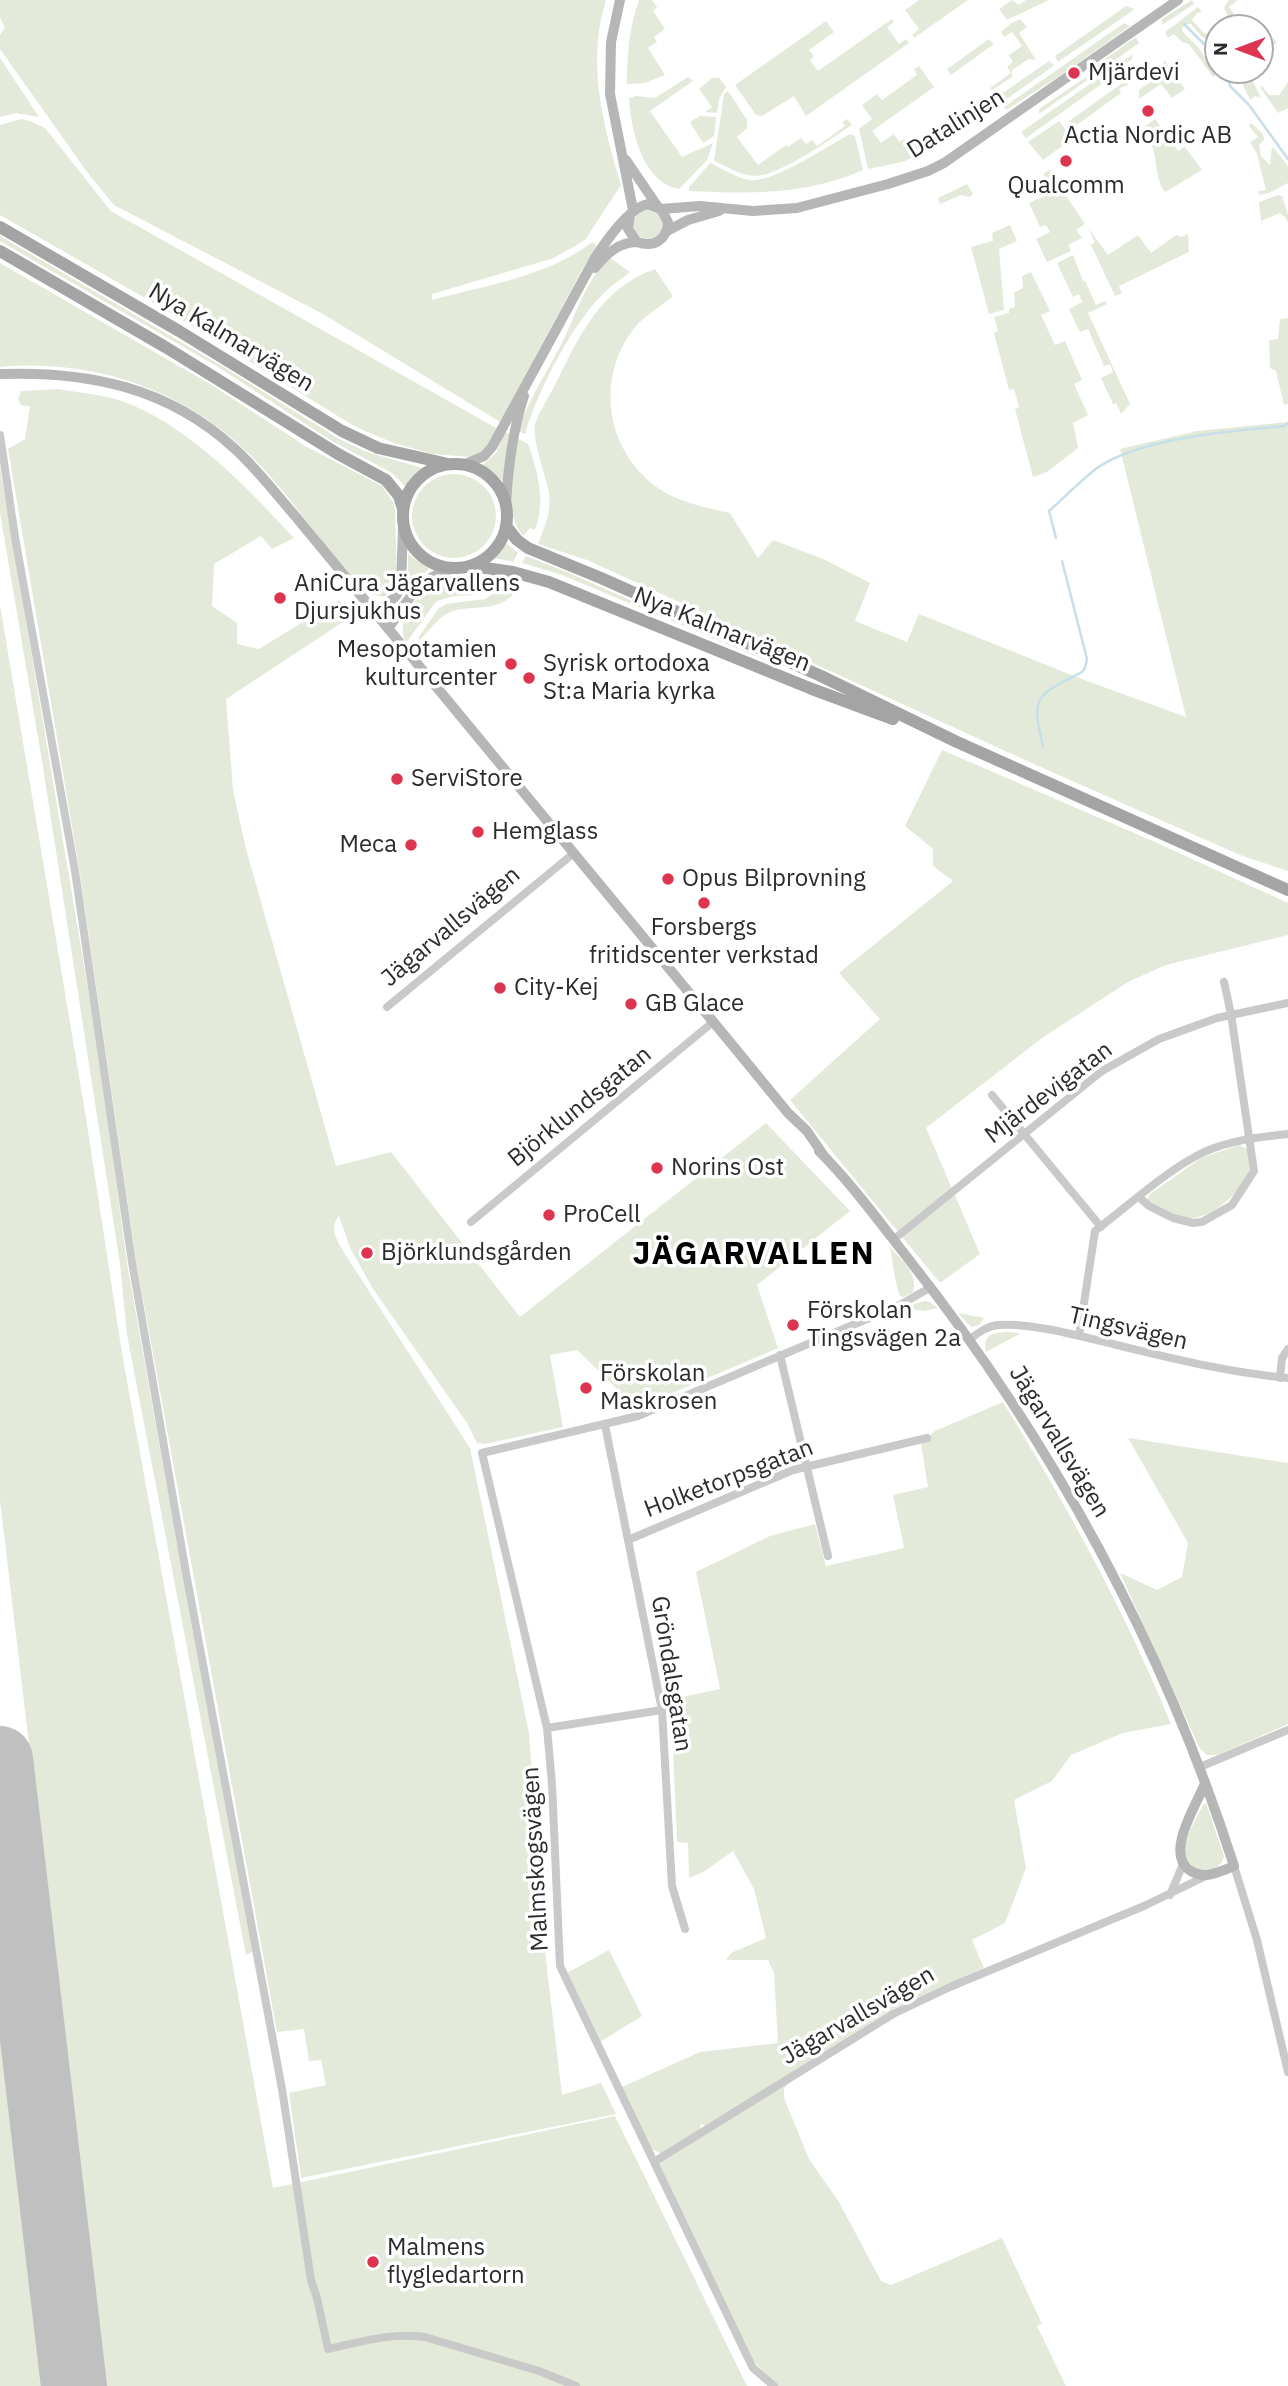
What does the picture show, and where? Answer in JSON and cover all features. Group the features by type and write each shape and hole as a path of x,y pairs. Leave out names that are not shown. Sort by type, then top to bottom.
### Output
{"main road":[{"name":"Nya Kalmarvägen","path":"0,227 179,331 342,431 378,447 448,464"},
{"name":"Nya Kalmarvägen","path":"0,251 167,348 338,454 386,480 400,496 403,509"},
{"path":"464,464 487,474 502,493 506,505 506,526 497,546 481,561 471,566 453,568 434,564 417,552 403,527 403,509 408,493 418,479 432,468 464,464"},
{"name":"Nya Kalmarvägen","path":"506,526 517,540 528,548 821,676 957,742 1288,890"},
{"name":"Nya Kalmarvägen","path":"471,566 513,572 549,582 811,690 957,742"}],"street":[{"path":"620,0 611,42 611,105 632,212 628,229 637,242"},
{"name":"Datalinjen","path":"667,232 696,217 728,210 797,208 928,171 944,163 1178,0"},
{"path":"581,287 608,254 626,243 655,244 667,232 668,222 620,148"},
{"path":"464,464 489,452 601,248 632,212 648,204 660,208"},
{"name":"Datalinjen","path":"660,208 715,206 728,210"},
{"name":"Jägarvallsvägen","path":"0,374 70,375 130,388 170,404 206,425 253,466 789,1112 802,1135 824,1156 970,1339 1028,1426 1096,1545 1143,1636 1200,1767 1234,1866 893,2014 654,2162"},
{"path":"506,505 508,462 529,380"},
{"path":"0,435 75,871 132,1262 282,2089 311,2280 328,2349 393,2335 425,2337 539,2371 576,2386"},
{"path":"376,613 396,596 401,586 403,527"},
{"path":"388,629 421,584 434,574 453,568"},
{"name":"Jägarvallsvägen","path":"387,1007 574,853"},
{"path":"1139,1197 1149,1206 1186,1222 1202,1222 1232,1205 1254,1171 1224,982"},
{"name":"Mjärdevigatan","path":"893,1240 1102,1072 1159,1040 1231,1014 1288,1003"},
{"name":"Björklundsgatan","path":"471,1222 713,1022"},
{"path":"992,1095 1101,1227"},
{"path":"1079,1336 1095,1231 1202,1153 1250,1137 1288,1134"},
{"path":"605,1425 651,1411 900,1305 930,1287"},
{"name":"Tingsvägen","path":"970,1339 989,1327 1006,1325 1079,1336 1213,1369 1284,1378 1282,1358 1288,1349"},
{"path":"780,1355 828,1556"},
{"name":"Malmskogsvägen","path":"605,1425 482,1453 547,1728 560,1966 753,2368 774,2386"},
{"name":"Gröndalsgatan","path":"605,1425 662,1710 673,1896 685,1929"},
{"name":"Holketorpsgatan","path":"628,1540 806,1465 927,1438"},
{"path":"547,1728 662,1710"},
{"path":"1200,1767 1288,1730"},
{"path":"1205,1783 1181,1840 1179,1852 1183,1864 1193,1873 1206,1876"},
{"path":"1170,1895 1183,1864"},
{"path":"1234,1866 1257,1940 1288,2072"}],"green space":[{"path":"0,0 606,0 600,23 597,70 608,140 621,185 585,240 554,258 432,294 432,300 536,272 556,264 592,242 597,246 500,422 323,314 114,205 87,172 0,49 0,35 5,27 0,18"},
{"path":"639,0 652,0 657,7 653,11 665,29 654,37 657,42 648,48 665,75 645,83 627,84 629,42"},
{"path":"919,0 968,0 914,38 912,35 919,29 905,10"},
{"path":"1012,0 1019,5 1026,0 1049,0 1007,20 999,9"},
{"path":"1192,0 1194,4 1162,25 1162,19"},
{"path":"1229,0 1238,0 1229,7 1234,14 1227,14 1224,7"},
{"path":"1126,6 1135,9 1058,62 1055,56"},
{"path":"1198,7 1202,12 1197,13 1192,20 1204,33 1204,38 1191,24 1184,24 1182,31 1204,56 1204,65 1189,44 1182,42 1174,34 1168,38 1165,32"},
{"path":"892,19 894,22 887,27 899,44 906,39 909,43 806,116 794,96 762,116 756,115 735,85 826,21 834,32 809,50 814,56 810,60 818,71"},
{"path":"1020,19 1027,27 1019,33 1036,60 1029,59 1012,70 1012,77 992,90 990,88 1011,73 1007,67 1013,62 1009,55 1022,46 1012,32 1004,37 1001,32"},
{"path":"1124,23 1130,26 1006,110 1004,107"},
{"path":"1136,37 1139,43 1100,71 1091,69"},
{"path":"989,39 994,44 951,75 947,69"},
{"path":"1133,54 1132,59 1117,70 1117,73 1026,138 1021,132"},
{"path":"0,58 39,117 16,113 0,117"},
{"path":"1164,60 1185,89 1172,98 1161,84 1139,99 1139,90 1161,74"},
{"path":"1049,61 1054,65 1052,67 1001,103 997,97"},
{"path":"919,66 934,87 872,131 881,143 894,134 899,142 904,139 908,145 929,131 941,146 902,162 868,169 859,129 872,119 862,105 877,94 882,100 917,75 914,69"},
{"path":"1092,73 1096,74 1039,114 1039,109"},
{"path":"688,77 693,81 650,111 682,157 713,143 707,160 679,189 666,184 647,166 632,125 629,98 655,98"},
{"path":"712,78 719,78 726,87 719,99 717,113 705,112 712,107 699,89"},
{"path":"1124,82 1128,83 1119,89 1121,93 1074,127 1069,121"},
{"path":"1288,82 1288,108 1278,113 1260,87 1269,95 1279,95"},
{"path":"1254,84 1261,98 1255,96 1250,100 1243,85"},
{"path":"728,91 747,120 747,128 737,137 758,165 801,138 806,144 812,140 817,146 845,126 842,122 847,119 852,125 778,170 755,176 744,174 714,161 724,94"},
{"path":"700,116 716,117 714,136 703,143 690,122"},
{"path":"21,119 45,128 111,211 498,429 485,451 471,457 432,454 394,443 354,426 161,307 0,215 0,125"},
{"path":"1155,119 1178,151 1185,147 1202,170 1165,192 1159,180 1151,143 1142,129"},
{"path":"1059,121 1072,139 1043,160 1028,142"},
{"path":"1251,123 1263,134 1264,140 1259,145 1261,156 1270,165 1272,146 1288,166 1288,183 1259,195 1258,191 1266,190 1257,154 1250,142 1258,137 1249,126"},
{"path":"850,134 855,136 863,170 842,178 777,191 689,191 689,187 710,163 740,177 760,179 786,170"},
{"path":"1049,170 1085,224 1076,230 1082,238 1068,245 1071,251 1047,262 1036,239 1050,232 1046,225 1040,227 1029,203 1044,196 1040,186 1048,182 1043,174"},
{"path":"967,184 973,194 970,197 961,195 940,204 938,198"},
{"path":"1282,196 1288,223 1280,213 1261,221 1259,202"},
{"path":"648,209 658,214 663,224 658,234 648,239 638,234 633,224 638,214"},
{"path":"1010,225 1017,241 999,249 1004,310 989,314 971,247 993,241 992,233"},
{"path":"1088,228 1108,255 1138,235 1151,253 1176,235 1182,237 1188,234 1189,252 1119,286 1122,293 1115,296 1091,245 1095,242"},
{"path":"0,236 222,366 339,439 367,452 422,468 405,486 392,473 332,441 218,367 0,241"},
{"path":"1073,255 1096,305 1105,301 1107,304 1088,313 1130,404 1121,414 1116,403 1113,404 1101,378 1113,372 1110,364 1104,366 1088,329 1080,332 1069,309 1082,302 1079,294 1073,297 1057,263"},
{"path":"610,258 630,272 608,289 582,319 548,377 525,434 518,431 587,288"},
{"path":"0,263 210,384 307,447 382,486 395,509 397,581 392,592 383,597 364,589 261,466 234,440 205,418 174,400 108,375 73,368 0,367"},
{"path":"655,269 673,296 632,331 620,352 613,375 611,398 613,421 621,443 632,463 648,480 675,497 730,513 758,558 773,540 821,558 870,583 855,621 907,642 919,614 1079,678 1186,717 1120,449 1197,431 1288,422 1288,871 1240,855 1036,765 587,560 538,544 547,519 550,500 536,440 535,425 538,416 572,350 593,317 619,289"},
{"path":"1031,272 1050,311 1041,315 1055,345 1065,341 1082,380 1074,384 1088,415 1073,423 1078,448 1047,472 1033,477 1015,409 1019,407 1014,389 1009,390 994,333 998,331 994,317 1009,313 1009,309 1015,307 1014,293 1023,288 1022,276"},
{"path":"1288,318 1288,404 1284,405 1276,371 1270,368 1269,340 1278,339 1280,319"},
{"path":"58,389 122,401 170,425 215,459 257,498 294,538 272,549 261,536 214,564 212,606 237,623 237,644 259,649 339,600 352,616 226,699 233,790 246,849 336,1166 391,1152 520,1317 766,1123 850,1211 757,1285 778,1348 637,1408 577,1350 550,1355 563,1427 485,1444 477,1443 467,1423 373,1289 350,1248 339,1216 334,1226 335,1235 345,1254 470,1448 529,1733 546,1960 562,2095 601,2083 616,2114 301,2178 289,2093 326,2085 321,2060 309,2061 304,2029 277,2032 137,1266 79,868 8,449 25,439 30,406 21,405 18,399 21,391"},
{"path":"505,432 509,434 503,481 483,465 496,453"},
{"path":"517,438 528,444 538,476 540,497 535,530 530,528 523,536 517,526 511,502"},
{"path":"0,467 98,1048 127,1263 253,1952 246,1955 127,1335 120,1264 42,761 0,513"},
{"path":"454,474 477,481 489,493 496,516 489,539 477,551 454,558 431,551 419,539 412,516 419,493 431,481"},
{"path":"506,543 518,553 513,562 495,558"},
{"path":"408,554 429,569 415,581 405,596 408,580"},
{"path":"526,556 789,670 562,575 522,563"},
{"path":"458,575 494,577 494,585 481,593 450,597 435,603 406,643 404,620 415,601 436,581"},
{"path":"512,581 521,583 515,593 500,604 453,611 440,619 420,640 418,638 439,608 446,604 485,599"},
{"path":"0,605 86,1118 122,1353 273,2188 615,2116 747,2386 105,2386 0,1500"},
{"path":"942,750 1288,903 1288,935 1166,965 1128,982 1042,1038 926,1128 980,1254 940,1283 790,1100 880,1019 839,973 953,881 933,866 933,849 905,826"},
{"path":"1239,1145 1247,1149 1250,1161 1248,1173 1237,1191 1210,1213 1200,1217 1180,1217 1147,1200 1149,1195 1201,1158"},
{"path":"890,1247 908,1267 913,1279 913,1292 904,1297 900,1296 898,1290"},
{"path":"925,1301 938,1308 924,1311 907,1309 914,1304"},
{"path":"958,1313 984,1318 979,1325 971,1327"},
{"path":"1008,1332 1021,1333 986,1352 987,1338"},
{"path":"1003,1402 1094,1560 1134,1640 1171,1724 1123,1733 1071,1755 1052,1781 1014,1800 1026,1868 1005,1923 972,1940 984,1968 889,2011 707,2126 701,2124 699,2131 662,2154 652,2149 622,2087 700,2052 778,2043 774,1973 768,1960 726,1960 731,1953 766,1938 754,1889 733,1851 705,1871 689,1878 688,1843 677,1842 672,1725 668,1700 720,1689 696,1572 770,1536 815,1524 826,1566 904,1548 893,1495 928,1487 921,1444 935,1431"},
{"path":"1128,1438 1288,1463 1288,1724 1218,1755 1207,1755 1200,1749 1120,1573 1157,1590 1182,1577 1188,1543"},
{"path":"1206,1803 1224,1856 1215,1868 1201,1870 1189,1862 1185,1847 1192,1825"},
{"path":"609,1950 642,2016 600,2042 567,1973"},
{"path":"0,2003 46,2386 0,2386"},
{"path":"789,2081 784,2089 784,2098 809,2159 839,2202 881,2281 891,2285 1002,2238 1042,2324 1037,2326 1066,2386 778,2386 756,2364 748,2353 659,2164"}],"waterway":[{"path":"1184,24 1204,44"},
{"path":"1230,84 1249,105 1288,159"},
{"path":"1056,538 1049,511 1097,468 1115,458 1162,443 1239,430 1284,426 1288,423"},
{"path":"1043,747 1037,716 1040,699 1054,687 1082,672 1087,659 1062,561"}],"runway":[{"path":"0,1759 74,2386"}],"place":[{"name":"Mjärdevi","path":"1074,73"},
{"name":"Actia Nordic AB","path":"1148,111"},
{"name":"Qualcomm","path":"1066,161"},
{"name":"AniCura Jägarvallens Djursjukhus","path":"280,598"},
{"name":"Mesopotamien kulturcenter","path":"511,664"},
{"name":"Syrisk ortodoxa St:a Maria kyrka","path":"529,678"},
{"name":"ServiStore","path":"397,779"},
{"name":"Hemglass","path":"478,832"},
{"name":"Meca","path":"411,845"},
{"name":"Opus Bilprovning","path":"668,879"},
{"name":"Forsbergs fritidscenter verkstad","path":"704,903"},
{"name":"City-Kej","path":"500,988"},
{"name":"GB Glace","path":"631,1004"},
{"name":"Norins Ost","path":"657,1168"},
{"name":"ProCell","path":"549,1215"},
{"name":"Björklundsgården","path":"367,1253"},
{"name":"Förskolan Tingsvägen 2a","path":"793,1325"},
{"name":"Förskolan Maskrosen","path":"586,1388"},
{"name":"Malmens flygledartorn","path":"373,2262"}],"district":[{"name":"JÄGARVALLEN","path":"754,1255"}]}
